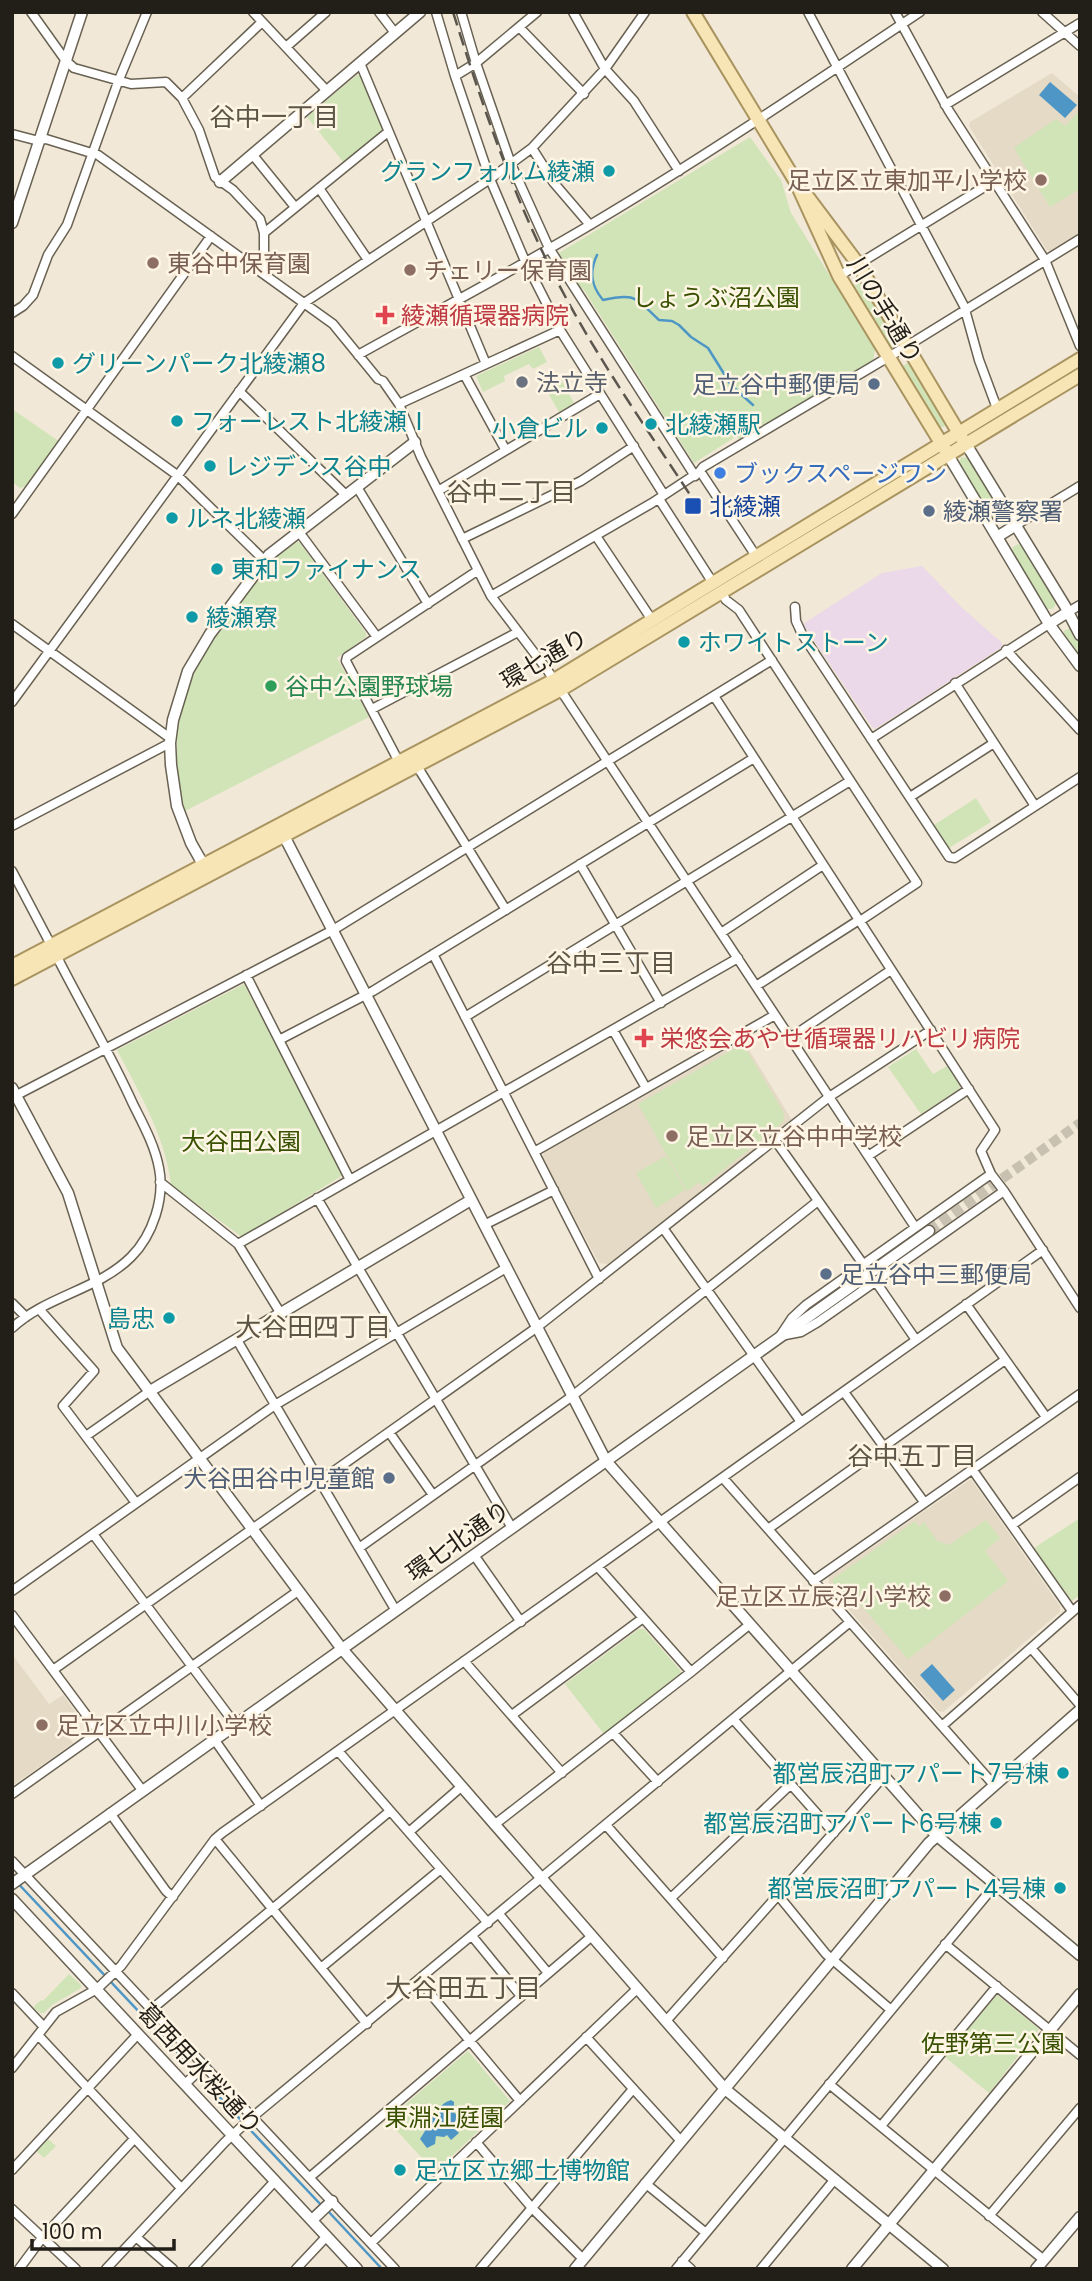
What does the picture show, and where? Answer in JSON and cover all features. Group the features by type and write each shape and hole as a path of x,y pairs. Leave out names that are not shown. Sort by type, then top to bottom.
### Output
{"main road":[{"name":"川の手通り","path":"693,12 796,182 858,264 963,439"},
{"name":"川の手通り","path":"796,182 839,276 945,450"},
{"name":"環七通り","path":"963,439 998,411 1080,359"},
{"name":"環七通り","path":"12,979 54,951 204,866 417,766 557,685 963,439 1080,375"},
{"name":"環七通り","path":"12,966 54,951 282,831 399,762 557,685 652,620 717,588 756,556 945,450"}],"street":[{"path":"31,12 66,61 81,71 131,84 166,82 182,97 199,130 215,177 233,190 260,219 264,233 264,272"},
{"path":"12,223 82,12"},
{"path":"12,313 33,295 48,255 66,225 118,82 147,12"},
{"path":"253,12 327,92"},
{"path":"286,47 327,12"},
{"path":"379,12 395,33"},
{"path":"220,182 420,12"},
{"path":"436,12 490,179 525,261 560,330 634,446 717,588 739,611 917,883 756,986"},
{"path":"461,12 512,164 549,248 697,474 756,556"},
{"path":"455,76 476,63 537,12"},
{"path":"573,12 605,69 634,102 679,171"},
{"path":"12,702 304,303 532,148 605,69 645,12"},
{"path":"808,12 965,309 979,360 998,411"},
{"path":"895,12 945,105 1045,260 1080,346"},
{"path":"358,355 590,225 679,171 759,121 920,12"},
{"path":"1042,12 1080,46"},
{"path":"182,97 262,22"},
{"path":"945,105 1080,23"},
{"path":"519,27 583,94"},
{"path":"360,63 486,364"},
{"path":"264,233 388,132"},
{"path":"12,134 35,140 46,139 93,153 264,272 332,324 378,379 383,381 399,404 438,491 491,596 557,685 915,1227"},
{"path":"532,148 554,183 590,225"},
{"path":"252,154 295,207"},
{"path":"839,276 994,181"},
{"path":"319,188 368,260"},
{"path":"12,514 211,236"},
{"path":"491,596 662,497 770,425 907,346 1080,239"},
{"path":"399,404 560,330"},
{"path":"12,356 177,475 264,560"},
{"path":"464,374 505,449"},
{"path":"239,391 346,495"},
{"path":"438,491 600,394"},
{"path":"963,439 1080,635"},
{"path":"204,866 188,836 177,806 170,741 177,703 188,671 210,634 264,560 415,442"},
{"path":"463,539 581,481 634,446"},
{"path":"945,450 1049,624 1080,666"},
{"path":"997,537 1080,486"},
{"path":"358,487 428,604"},
{"path":"299,532 377,637"},
{"path":"596,536 652,620"},
{"path":"399,762 346,661 347,657 477,571"},
{"path":"871,739 1080,605"},
{"path":"795,607 796,621 802,634 949,857 955,858 1080,777"},
{"path":"12,624 170,741"},
{"path":"372,709 518,632"},
{"path":"1006,650 1080,730"},
{"path":"772,660 333,930 106,1049 13,1093 68,1193 117,1348 342,1649 725,2089 943,2269"},
{"path":"955,684 1035,806"},
{"path":"714,696 995,1130 981,1151 991,1174 1080,1308"},
{"path":"12,826 170,741"},
{"path":"910,797 993,743"},
{"path":"279,1040 366,995 754,758"},
{"path":"417,766 506,910"},
{"path":"465,1017 850,781"},
{"path":"282,831 606,1461 936,1835 1080,1955"},
{"path":"580,864 661,1003"},
{"path":"721,933 823,864"},
{"path":"12,871 106,1049 153,1148 160,1182 157,1209 144,1240 132,1256 116,1270 39,1309 12,1328"},
{"path":"433,954 600,1279"},
{"path":"239,1244 737,958"},
{"path":"790,1038 891,970"},
{"path":"246,975 350,1180"},
{"path":"534,1152 775,1015"},
{"path":"613,1030 646,1088"},
{"path":"53,1670 536,1328 829,1097 931,1030"},
{"path":"868,1156 969,1090"},
{"path":"775,1140 863,1264"},
{"path":"780,1336 792,1318 806,1305 991,1174"},
{"path":"160,1182 239,1244 281,1314"},
{"path":"484,1225 554,1190"},
{"path":"780,1336 801,1332 818,1322 1004,1191"},
{"path":"317,1198 512,1528"},
{"path":"86,1436 150,1391 471,1200"},
{"path":"359,1548 571,1397 818,1201"},
{"path":"663,1228 801,1422"},
{"name":"環七北通り","path":"12,1884 929,1231"},
{"path":"12,2068 56,2012 107,1980 215,1839 1042,1250"},
{"path":"12,1591 275,1405 506,1268"},
{"path":"876,1282 916,1340"},
{"path":"12,1303 26,1317"},
{"path":"966,1304 1046,1418"},
{"path":"39,1309 94,1371 63,1406 136,1503"},
{"path":"237,1340 396,1611"},
{"path":"768,1529 1005,1360"},
{"path":"844,1392 924,1502"},
{"path":"813,1581 1080,1394"},
{"path":"389,1432 433,1495"},
{"path":"972,1469 1072,1611"},
{"path":"1012,1525 1080,1477"},
{"path":"723,1478 994,1785"},
{"path":"93,1534 235,1724"},
{"path":"474,1555 521,1622"},
{"path":"598,1567 691,1672"},
{"path":"12,1794 298,1591"},
{"path":"942,1726 1080,1605"},
{"path":"12,1615 142,1790"},
{"path":"512,1715 643,1618"},
{"path":"106,2269 235,2132 850,1622"},
{"path":"494,1825 748,1625"},
{"path":"575,2269 936,1835 1080,1708 1031,1648"},
{"path":"464,1661 562,1773"},
{"path":"733,1719 834,1833"},
{"path":"613,1733 658,1782"},
{"path":"214,1739 261,1806"},
{"path":"339,1752 488,1923"},
{"path":"666,2021 884,1776"},
{"path":"671,1898 791,1784"},
{"path":"409,1832 461,1787"},
{"path":"152,2008 390,1811"},
{"path":"110,1813 173,1897"},
{"path":"606,1825 723,1958"},
{"path":"215,1839 367,2024"},
{"path":"12,1861 107,1980 152,2008 203,2067 395,2269"},
{"path":"322,1967 441,1869"},
{"path":"676,2269 995,1885"},
{"path":"778,1895 832,1961 891,2010"},
{"name":"葛西用水桜通り","path":"12,1899 107,1980 138,2034 235,2132 275,2181 316,2217 327,2236 357,2269"},
{"path":"499,1914 548,1973"},
{"path":"472,1936 521,1996"},
{"path":"310,2177 592,1936"},
{"path":"946,1944 1080,2055"},
{"path":"419,1980 520,2101"},
{"path":"881,2126 997,1986"},
{"path":"370,2243 638,1988"},
{"path":"12,1993 87,2088 181,2188"},
{"path":"852,2269 1080,1994"},
{"path":"12,2170 138,2034"},
{"path":"586,2037 680,2140"},
{"path":"188,2082 203,2067"},
{"path":"829,2084 1044,2260"},
{"path":"480,2269 633,2089"},
{"path":"989,2216 1080,2108"},
{"path":"19,2269 42,2238 134,2138"},
{"path":"476,2143 531,2208 583,2259"},
{"path":"761,2269 835,2179"},
{"path":"193,2269 275,2181"},
{"path":"646,2183 706,2232"},
{"path":"316,2217 332,2201"},
{"path":"12,2209 76,2269"},
{"path":"1036,2269 1080,2217"},
{"path":"136,2236 173,2269"},
{"path":"296,2269 327,2236"},
{"path":"682,2261 691,2269"}],"shaded area":[{"name":"足立区立東加平小学校","path":"1052,73 1080,97 1080,234 1051,252 1046,249 969,126 970,122"},
{"path":"922,566 961,607 1002,643 1002,647 875,729 803,624 882,573"},
{"name":"足立区立谷中中学校","path":"743,1040 792,1120 608,1264 599,1263 542,1158 544,1153"},
{"name":"足立区立辰沼小学校","path":"971,1479 1060,1606 1060,1612 943,1712 938,1711 829,1587 829,1577"},
{"name":"足立区立中川小学校","path":"12,1654 49,1704 63,1695 80,1718 65,1731 73,1743 12,1786"}],"green space":[{"path":"357,75 362,76 383,127 381,133 344,163 307,117"},
{"path":"1080,110 1080,189 1050,207 1014,148 1056,119 1065,126"},
{"name":"しょうぶ沼公園","path":"750,137 781,180 791,213 875,349 873,362 740,441 737,436 694,463 559,253"},
{"path":"856,279 863,279 898,339 895,345 889,345 854,285"},
{"path":"539,347 547,362 533,369 529,364 504,376 505,381 483,392 476,376"},
{"path":"909,362 947,422 944,427 937,427 903,369"},
{"path":"557,372 574,403 559,412 541,381"},
{"path":"12,409 60,442 27,486 20,488 12,482"},
{"path":"961,457 968,458 1002,515 999,521 993,521 959,463"},
{"path":"297,542 366,633 366,637 337,658 369,717 185,811 177,783 177,729 183,702 196,668 206,650 271,561"},
{"path":"1018,544 1056,603 1053,609 1047,609 1012,551"},
{"path":"1070,628 1080,641 1080,660 1064,634 1064,631"},
{"path":"976,798 991,822 949,848 934,825"},
{"name":"大谷田公園","path":"244,984 343,1175 242,1237 171,1185 158,1133 117,1050"},
{"path":"743,1044 784,1113 783,1122 703,1186 699,1182 687,1191 638,1104"},
{"path":"916,1049 933,1074 947,1066 960,1086 921,1114 888,1067"},
{"path":"666,1156 685,1190 656,1208 636,1173"},
{"path":"1080,1518 1080,1595 1072,1601 1034,1548"},
{"path":"986,1520 1000,1538 985,1551 1008,1581 908,1659 859,1603 853,1608 833,1584 833,1579 915,1521 919,1527 924,1522 937,1541 949,1545"},
{"path":"639,1629 644,1629 681,1673 604,1734 565,1684"},
{"path":"69,1974 81,1988 52,2005 44,2013 34,2008 35,2005 43,2001"},
{"name":"佐野第三公園","path":"997,1995 1039,2029 989,2093 945,2057"},
{"name":"東淵江庭園","path":"468,2051 510,2101 435,2172 387,2120"},
{"path":"47,2138 56,2146 44,2158 36,2151"}],"water":[{"path":"1050,82 1077,105 1065,118 1039,95"},
{"path":"932,1664 955,1690 943,1701 920,1675"},
{"path":"451,2100 458,2117 452,2126 459,2133 451,2140 447,2135 436,2136 435,2144 427,2148 420,2139 425,2131 422,2125 428,2115 435,2116 442,2105"}],"waterway":[{"path":"597,255 592,279 603,300 630,297 640,302 659,320 672,321 679,325 708,348 731,385 753,405"},
{"path":"12,1877 322,2206"},
{"path":"327,2210 382,2269"}],"tunnel":[{"path":"929,1231 1080,1123"}],"railway":[{"path":"453,12 499,148 540,247 588,337 696,504"}],"place":[{"name":"グランフォルム綾瀬","path":"609,171"},
{"name":"足立区立東加平小学校","path":"1041,180"},
{"name":"東谷中保育園","path":"153,263"},
{"name":"チェリー保育園","path":"410,270"},
{"name":"綾瀬循環器病院","path":"385,315"},
{"name":"グリーンパーク北綾瀬8","path":"58,363"},
{"name":"法立寺","path":"522,382"},
{"name":"足立谷中郵便局","path":"874,384"},
{"name":"フォーレスト北綾瀬Ⅰ","path":"177,421"},
{"name":"北綾瀬駅","path":"651,424"},
{"name":"小倉ビル","path":"602,428"},
{"name":"レジデンス谷中","path":"210,466"},
{"name":"ブックスページワン","path":"720,473"},
{"name":"北綾瀬","path":"693,506"},
{"name":"綾瀬警察署","path":"929,511"},
{"name":"ルネ北綾瀬","path":"172,518"},
{"name":"東和ファイナンス","path":"217,569"},
{"name":"綾瀬寮","path":"192,617"},
{"name":"ホワイトストーン","path":"684,642"},
{"name":"谷中公園野球場","path":"271,686"},
{"name":"栄悠会あやせ循環器リハビリ病院","path":"644,1038"},
{"name":"足立区立谷中中学校","path":"672,1136"},
{"name":"足立谷中三郵便局","path":"826,1274"},
{"name":"島忠","path":"169,1318"},
{"name":"大谷田谷中児童館","path":"389,1478"},
{"name":"足立区立辰沼小学校","path":"945,1596"},
{"name":"足立区立中川小学校","path":"42,1725"},
{"name":"都営辰沼町アパート7号棟","path":"1063,1773"},
{"name":"都営辰沼町アパート6号棟","path":"996,1823"},
{"name":"都営辰沼町アパート4号棟","path":"1060,1888"},
{"name":"足立区立郷土博物館","path":"400,2170"}],"district":[{"name":"谷中一丁目","path":"274,117"},
{"name":"谷中二丁目","path":"511,492"},
{"name":"谷中三丁目","path":"611,963"},
{"name":"大谷田四丁目","path":"313,1327"},
{"name":"谷中五丁目","path":"912,1456"},
{"name":"大谷田五丁目","path":"463,1988"}]}
